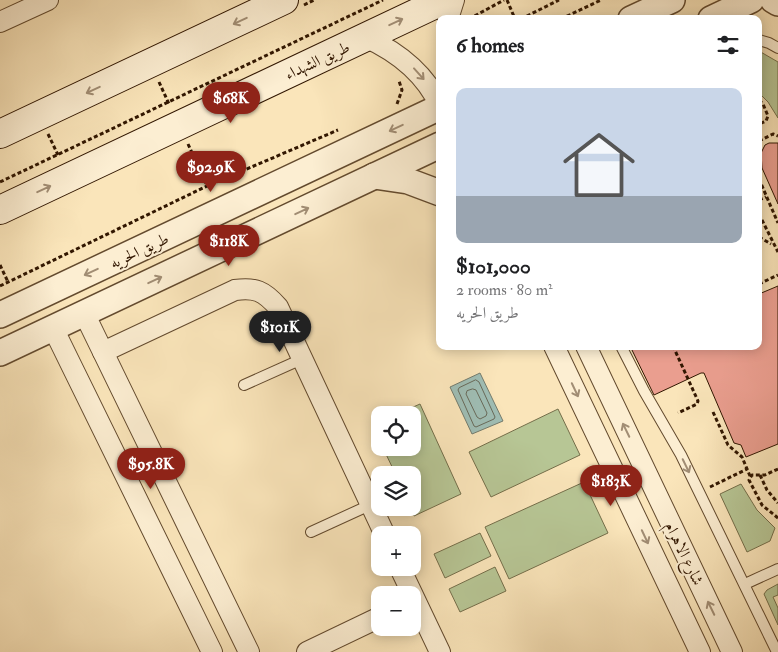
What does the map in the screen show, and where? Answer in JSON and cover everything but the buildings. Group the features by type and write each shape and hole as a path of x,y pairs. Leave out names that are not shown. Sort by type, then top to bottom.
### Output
{"main road":[{"path":"0,134 284,0"},
{"name":"طريق الشهداء","path":"0,210 444,0"}],"street":[{"path":"0,22 48,0"},
{"path":"449,15 454,0"},
{"path":"640,15 672,0"},
{"path":"719,15 751,0"},
{"path":"773,0 778,3"},
{"path":"365,37 385,46 404,58 433,91 436,97"},
{"name":"طريق الحريه","path":"0,316 436,108"},
{"name":"طريق الحريه","path":"0,353 436,147"},
{"path":"374,176 408,182 436,192"},
{"path":"102,352 235,290 247,288 259,291 270,297 278,307 380,526"},
{"path":"38,298 212,652"},
{"path":"84,314 249,652"},
{"name":"شارع الاهرام","path":"556,350 700,652"},
{"name":"شارع الاهرام","path":"588,350 732,652"},
{"path":"421,615 440,652"},
{"path":"307,652 371,621"}],"lane":[{"path":"762,41 778,48"},
{"path":"623,350 681,455 777,652"},
{"path":"244,385 302,359"},
{"path":"311,532 370,505"},
{"path":"745,584 778,568"}],"path":[{"path":"0,182 383,0"},
{"path":"477,15 505,0 513,15"},
{"path":"529,15 559,0"},
{"path":"569,15 601,0"},
{"path":"390,109 397,105 402,90 398,74"},
{"path":"762,103 768,116 766,121 762,123"},
{"path":"45,127 58,155"},
{"path":"0,286 207,186 342,128"},
{"path":"762,140 773,134 778,136"},
{"path":"188,144 196,140"},
{"path":"762,190 778,223"},
{"path":"762,199 766,197"},
{"path":"762,221 778,252"},
{"path":"762,239 773,245"},
{"path":"0,265 8,282"},
{"path":"762,283 778,275"},
{"path":"675,350 698,401 697,404 678,413"},
{"path":"713,412 728,445 742,457 750,476 749,480 762,505 778,518"},
{"path":"699,492 747,469"},
{"path":"750,476 778,469"},
{"path":"760,475 767,490 777,501"}],"green space":[{"path":"762,53 778,62 778,118 762,96"},
{"path":"421,406 461,494 421,513 421,466 392,466 387,456 421,456"},
{"path":"558,409 580,455 491,497 469,452"},
{"path":"584,482 608,533 509,579 485,527"},
{"path":"741,484 757,510 775,528 770,541 747,552 720,494"},
{"path":"480,533 491,556 445,578 434,554"},
{"path":"495,567 506,591 460,612 449,589"},
{"path":"778,584 778,595 773,597 778,608 778,625 764,594 767,590"}],"water":[{"path":"480,373 503,421 472,434 450,387"}]}
